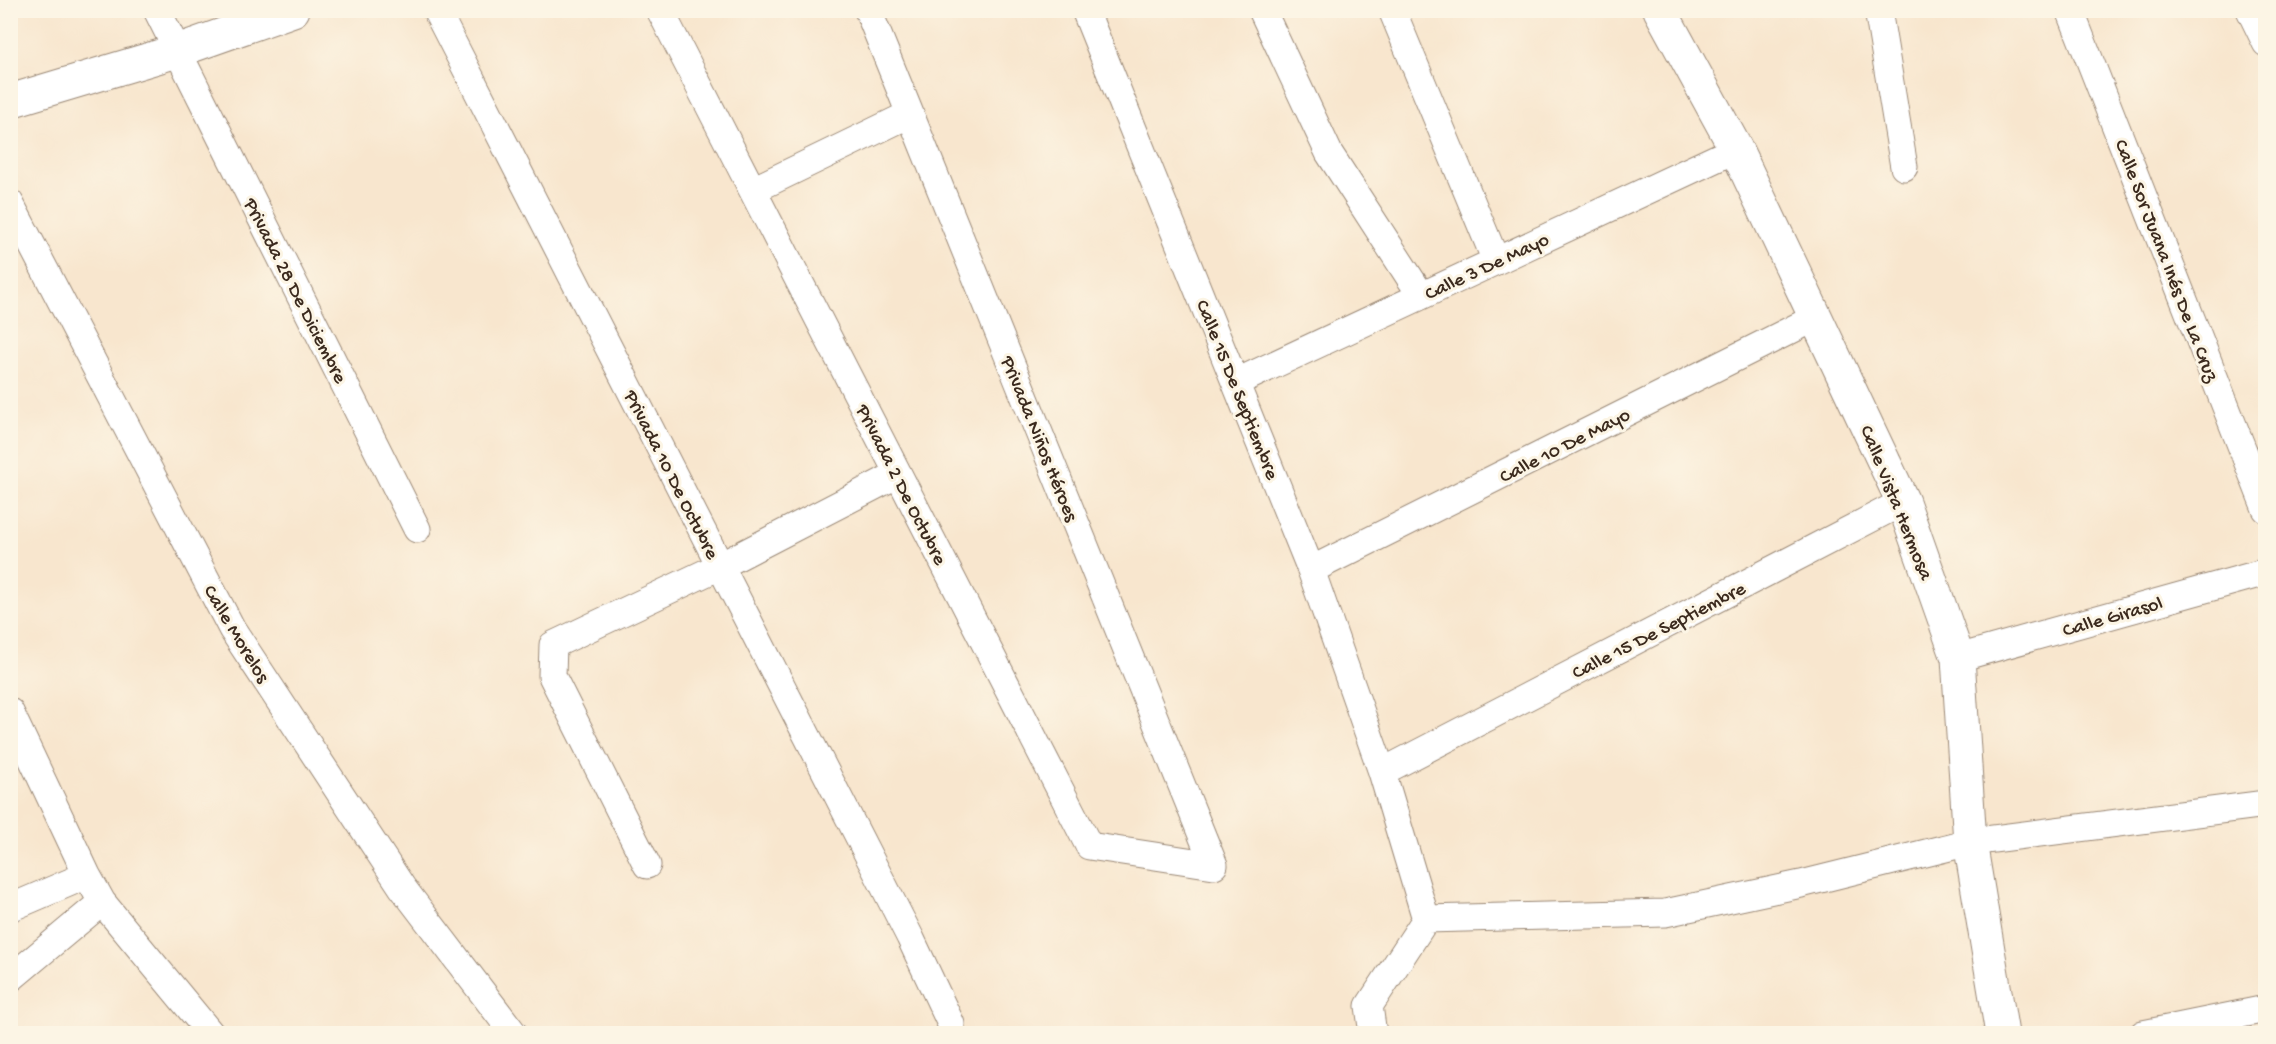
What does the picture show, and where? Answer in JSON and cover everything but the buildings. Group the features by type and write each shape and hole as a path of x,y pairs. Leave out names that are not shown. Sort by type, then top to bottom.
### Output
{"street":[{"name":"Privada 28 De Diciembre","path":"157,10 417,529"},
{"path":"10,101 177,51 293,10"},
{"name":"Privada 10 De Octubre","path":"436,10 910,937 951,1024 951,1034"},
{"name":"Privada 2 De Octubre","path":"660,10 1089,846 1214,865"},
{"name":"Privada Niños Héroes","path":"868,10 1214,865"},
{"name":"Calle 15 De Septiembre","path":"1085,10 1311,570 1382,772 1426,919"},
{"path":"1262,10 1329,153 1421,296"},
{"path":"1392,10 1496,261"},
{"name":"Calle Vista Hermosa","path":"1660,10 1736,149 1903,502 1958,658 1970,842 2002,1034"},
{"path":"1878,10 1904,167"},
{"name":"Calle Sor Juana Inés De La Cruz","path":"2070,10 2265,509"},
{"path":"2250,10 2265,43"},
{"path":"753,190 910,114"},
{"name":"Calle 3 De Mayo","path":"1237,382 1736,149"},
{"name":"Calle Morelos","path":"10,203 232,629 402,887 514,1034"},
{"name":"Calle 10 De Mayo","path":"1311,570 1817,317"},
{"path":"647,865 552,676 553,645 720,566 898,474"},
{"name":"Calle 15 De Septiembre","path":"1382,772 1903,502"},
{"name":"Calle Girasol","path":"1958,658 2265,572"},
{"path":"10,712 102,902 211,1034"},
{"path":"1373,1034 1369,1006 1426,919 1665,913 1800,884 1970,842 2265,804"},
{"path":"10,908 87,875"},
{"path":"10,979 102,902"},
{"path":"2144,1034 2265,1010"}]}
